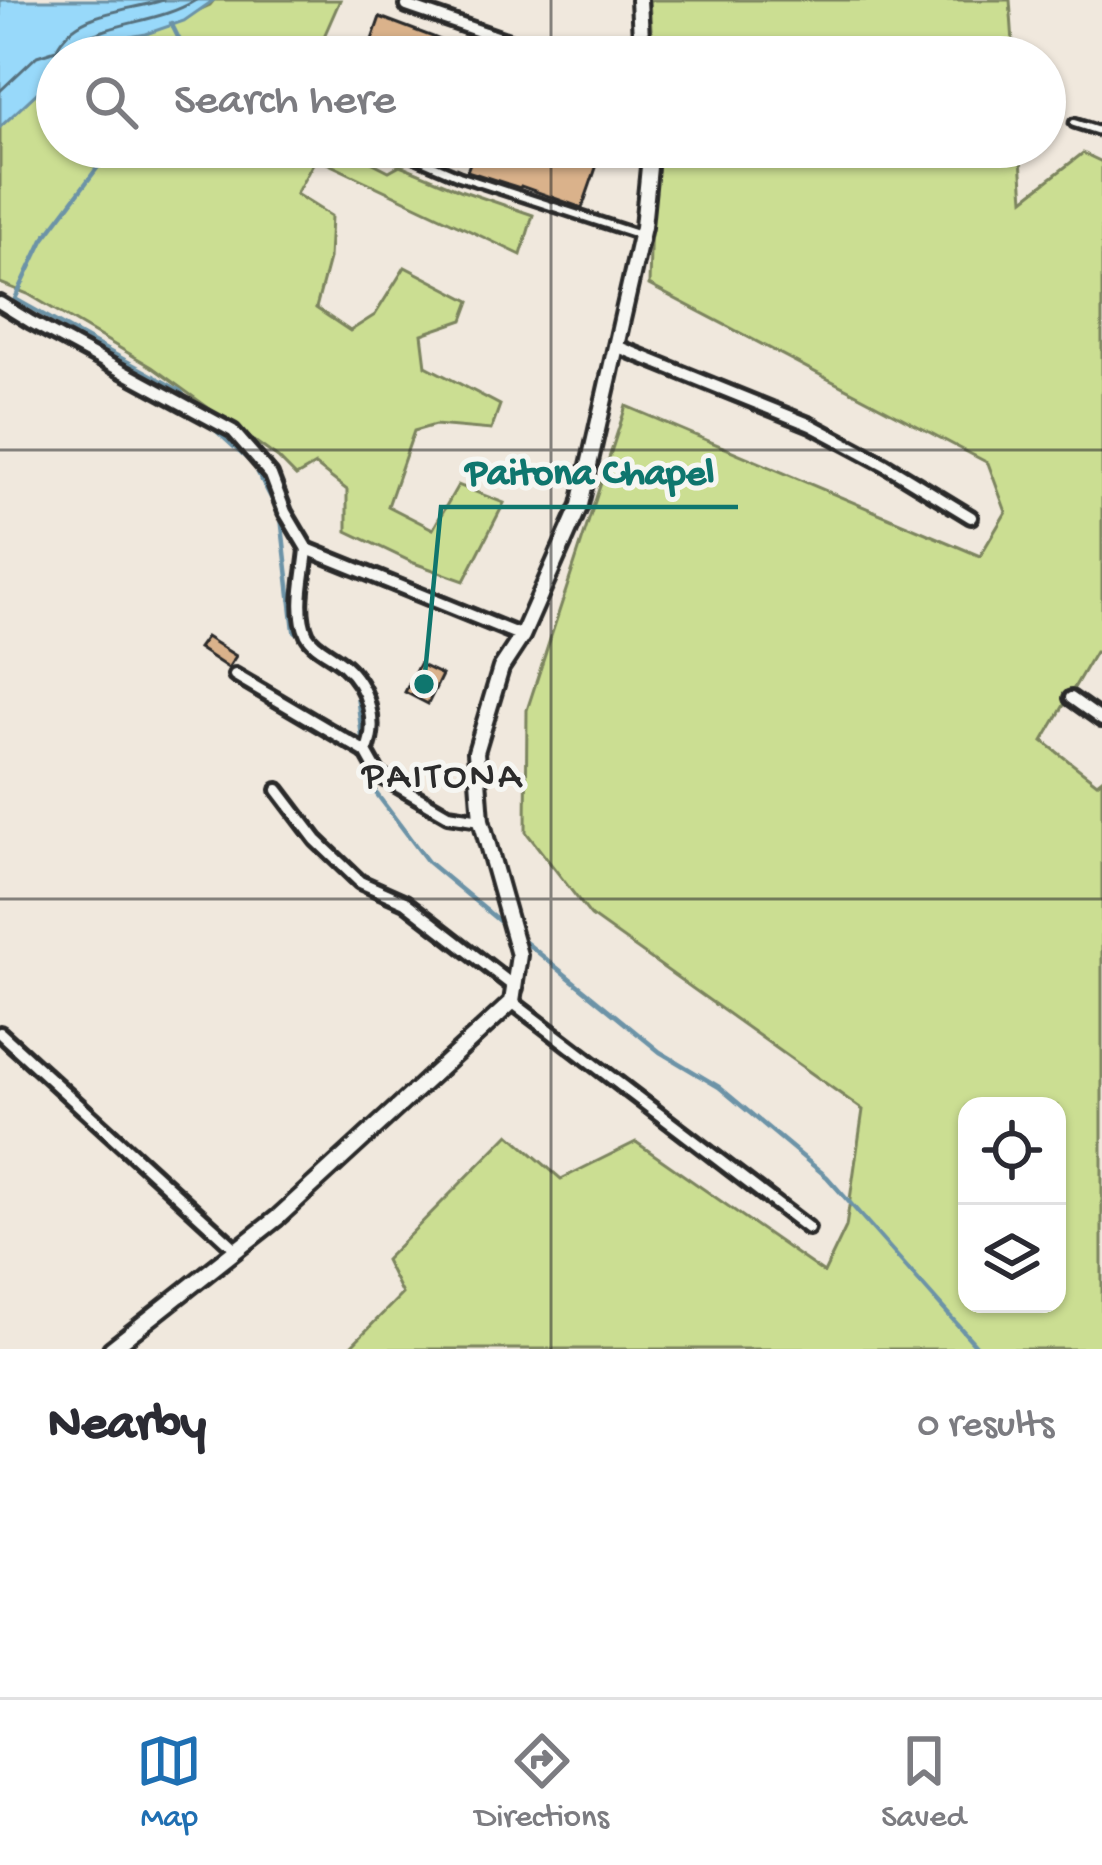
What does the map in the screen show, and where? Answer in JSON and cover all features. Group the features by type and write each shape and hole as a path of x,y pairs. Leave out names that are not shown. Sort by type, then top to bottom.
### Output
{"street":[{"path":"639,0 641,36"},
{"path":"407,6 494,36"},
{"path":"111,1349 277,1218 514,995 519,955 481,820 476,752 501,668 522,636 580,505 640,236 649,168"},
{"path":"0,302 233,431 271,475 307,549 302,616 309,639 361,683 373,737 366,752"},
{"path":"616,346 811,425 971,517"},
{"path":"307,549 522,636"},
{"path":"235,675 366,752 379,775 448,815 481,820"},
{"path":"1071,698 1102,720"},
{"path":"278,790 316,840 360,882 405,902 514,995 808,1228"},
{"path":"0,1033 237,1250"}],"lane":[{"path":"1074,123 1102,132"},
{"path":"441,168 640,236"}],"green space":[{"path":"214,0 340,0 324,36 135,36"},
{"path":"649,0 1010,0 1013,36 652,36"},
{"path":"36,94 36,168 310,168 296,194 331,216 329,259 316,308 350,331 375,315 405,267 470,301 463,320 422,334 426,366 500,405 491,430 435,425 414,431 388,506 433,529 458,485 504,503 464,581 347,531 347,490 315,465 296,476 152,367 28,294 0,283 0,127"},
{"path":"1083,153 1102,162 1102,655 1095,652 1043,741 1097,783 1102,779 1102,1349 348,1349 402,1294 385,1260 509,1134 561,1179 636,1142 824,1273 846,1227 863,1110 591,916 526,832 527,710 626,406 980,556 1006,512 988,463 649,285 652,168 1022,168 1024,199"},
{"path":"337,168 407,168 533,215 521,255"}],"water":[{"path":"0,0 214,0 184,21 146,34 36,36 36,94 0,127"}],"building":[{"path":"380,17 430,36 373,36"},
{"path":"468,168 596,168 582,208"},
{"path":"206,637 236,656 228,668 198,648"},
{"path":"419,664 442,675 428,704 405,692"}],"waterway":[{"path":"171,23 178,36"},
{"path":"97,168 43,240 15,299 180,391 189,402"},
{"path":"209,424 254,465 281,517 294,630 303,638"},
{"path":"326,658 356,685 363,746"},
{"path":"365,757 376,793 428,862 504,925"},
{"path":"518,936 660,1052 719,1087 827,1177 979,1349"}],"place":[{"name":"Paitona Chapel","path":"424,684"}],"district":[{"name":"PAITONA","path":"443,772"}]}
